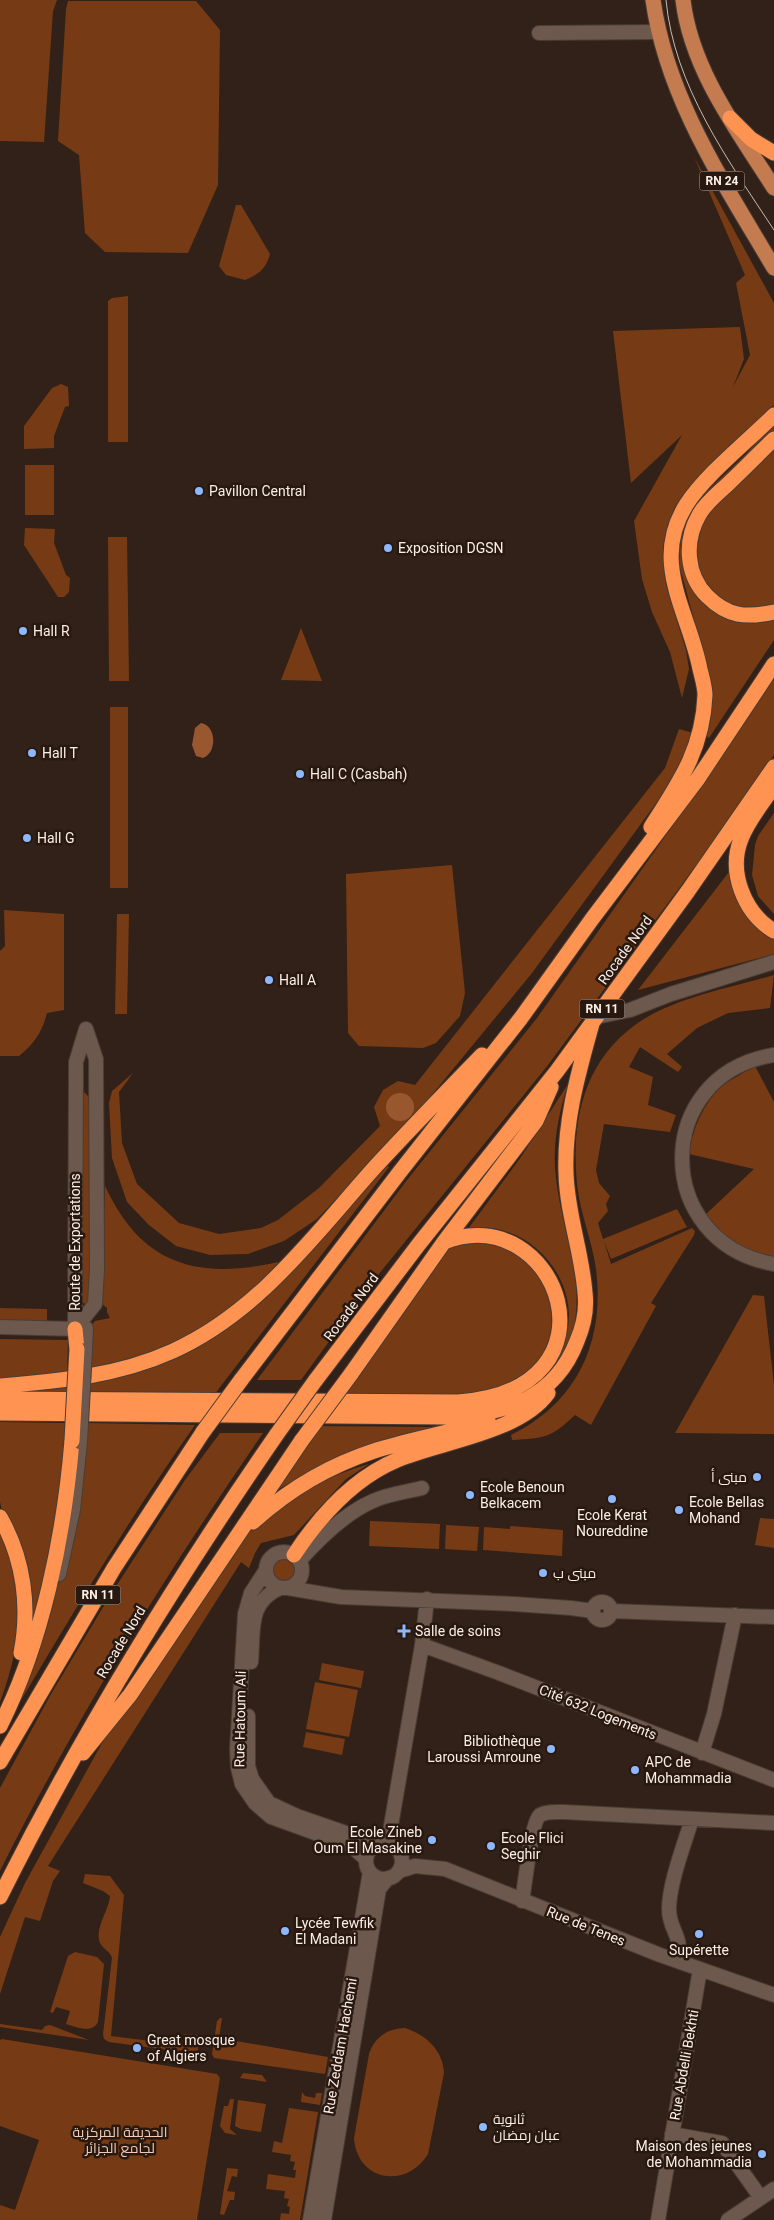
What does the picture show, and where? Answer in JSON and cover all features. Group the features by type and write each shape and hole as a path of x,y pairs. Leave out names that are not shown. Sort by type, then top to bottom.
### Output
{"highway":[{"path":"730,118 751,139 774,153"},
{"path":"592,918 689,764 702,725 705,693 698,659 677,594 670,563 674,533 686,505 709,478 774,415"},
{"path":"774,439 702,510 693,529 689,555 697,583 706,595 724,611 749,615 774,612"},
{"name":"RN 11","path":"0,1762 114,1568 203,1432 399,1173 495,1053 592,918 697,780 774,664"},
{"name":"Rocade Nord","path":"0,1897 65,1772 127,1664 174,1586 277,1434 419,1244 557,1071 688,891 774,767"},
{"path":"774,786 744,833 736,859 738,879 744,897 755,914 774,931"},
{"path":"0,1386 70,1380 129,1367 178,1348 224,1322 257,1296 287,1267 375,1167 484,1053 545,985"},
{"path":"233,1540 290,1491 328,1469 374,1451 505,1414 519,1408 542,1391 563,1369 573,1352 583,1324 586,1302 581,1259 568,1194 566,1155 568,1121 576,1083 595,1019"},
{"path":"65,1772 99,1735 130,1695 302,1440 444,1242 536,1121 557,1071"},
{"path":"0,1398 451,1402 486,1399 522,1386 545,1365 556,1345 560,1327 560,1309 552,1284 534,1260 510,1243 481,1236 456,1238 444,1242"},
{"path":"0,1726 22,1678 52,1573 76,1441 81,1350 80,1328"},
{"path":"299,1561 329,1510 372,1474 397,1460 474,1437 506,1422 542,1400 553,1380"},
{"path":"0,1413 448,1417 501,1409 542,1391"},
{"path":"0,1517 9,1536 22,1576 25,1619 18,1667 0,1721"}],"main road":[{"name":"RN 24","path":"653,0 657,32 676,91 706,153 774,268"},
{"name":"RN 24","path":"683,0 684,12 700,63 730,118 774,188"}],"street":[{"path":"539,33 657,32"},
{"path":"595,1019 630,1010 671,994 774,962"},
{"name":"Route de Exportations","path":"86,1040 96,1059 96,1304 80,1328 75,1086 76,1062 86,1040"},
{"path":"774,1055 759,1057 738,1065 717,1079 700,1098 686,1128 682,1144 681,1170 690,1202 698,1217 714,1236 734,1251 756,1261 774,1264"},
{"path":"75,1086 97,1086"},
{"path":"0,1327 80,1328"},
{"path":"59,1574 74,1510 76,1441"},
{"path":"299,1561 364,1505 382,1497 422,1488"},
{"path":"341,1597 322,1590 313,1584 299,1561 288,1552 276,1554 271,1558 266,1570 270,1581 284,1588 341,1597 571,1608 593,1612 595,1617 602,1621 608,1619 612,1611 774,1617"},
{"path":"284,1588 300,1579 299,1561"},
{"name":"Rue Hatoum Ali","path":"266,1570 251,1593 245,1614 237,1749 240,1777 255,1803 266,1814 351,1846 368,1865"},
{"name":"Rue Hatoum Ali","path":"284,1588 264,1597 257,1606 255,1616 249,1680 247,1743 248,1766 252,1780 263,1797 276,1808 388,1846 445,1869"},
{"path":"388,1846 422,1645 427,1600"},
{"path":"702,1753 714,1714 735,1615"},
{"name":"Cité 632 Logements","path":"422,1645 774,1780"},
{"path":"522,1901 533,1827 540,1816 552,1812 774,1824"},
{"path":"678,1961 680,1943 672,1923 669,1906 692,1819"},
{"path":"388,1846 402,1859 393,1875 381,1878 368,1865 372,1847 388,1846"},
{"name":"Rue Zeddam Hachemi","path":"310,2220 368,1865"},
{"name":"Rue de Tenes","path":"393,1875 415,1866 445,1869 678,1961 774,1995"},
{"name":"Rue Zeddam Hachemi","path":"324,2220 379,1889 393,1875"},
{"name":"Rue Abdelli Bekhti","path":"658,2220 700,1969"},
{"path":"672,2134 722,2143 761,2198"},
{"path":"728,2220 774,2189"}],"green space":[{"path":"0,0 57,0 53,11 44,142 0,141"},
{"path":"68,1 196,1 220,30 218,185 188,253 105,252 85,233 79,155 58,141"},
{"path":"694,157 774,303 774,405 689,490 675,507 669,524 663,546 667,589 686,650 689,669 682,698 670,652 652,612 642,579 634,521 682,435 631,483 613,331 740,327 744,359 733,387 750,355 736,283 745,275"},
{"path":"236,205 241,205 270,254 261,270 245,280 226,275 219,266"},
{"path":"128,296 128,442 108,442 108,301 112,298"},
{"path":"61,384 68,387 69,406 65,407 54,436 54,448 24,449 24,426 52,388"},
{"path":"774,422 774,432 707,495 685,557 731,620 748,623 774,618 774,640 709,738 706,735 697,631 679,564 681,535 689,514 704,494 745,455"},
{"path":"774,449 774,604 760,608 746,608 726,601 709,588 699,566 698,542 706,518 713,507"},
{"path":"25,465 54,465 54,515 25,515"},
{"path":"25,528 55,529 54,543 66,575 70,578 69,592 64,597 58,597 24,545"},
{"path":"108,537 127,537 129,681 109,681"},
{"path":"301,628 322,681 281,680"},
{"path":"774,677 774,755 740,806 548,1065 370,1285 301,1380 257,1380 407,1180 537,1018 707,777"},
{"path":"110,707 128,707 128,888 110,888"},
{"path":"679,729 693,733 681,769 532,973 412,1119 317,1219 284,1241 248,1254 210,1255 176,1246 149,1225 127,1202 112,1158 109,1103 112,1091 133,1073 119,1092 122,1143 137,1184 179,1223 219,1234 261,1228 278,1220 319,1188 380,1126 374,1107 383,1090 398,1081 415,1085 665,768"},
{"path":"774,813 774,914 758,896 752,875 755,845 758,836"},
{"path":"452,865 465,993 460,1016 436,1043 423,1048 359,1046 348,1033 346,874"},
{"path":"732,868 740,900 754,925 774,937 774,954 638,990"},
{"path":"4,910 64,914 64,1010 47,1013 37,1037 19,1056 0,1056 0,951 5,946"},
{"path":"117,914 129,914 127,1014 115,1014"},
{"path":"774,975 770,1008 728,1013 697,1028 667,1054 682,1067 678,1072 640,1047 629,1067 653,1077 648,1105 676,1115 670,1132 604,1124 596,1170 599,1183 610,1196 606,1204 608,1211 598,1223 603,1239 677,1209 687,1227 611,1259 604,1241 611,1264 692,1228 695,1231 694,1235 651,1303 656,1306 591,1425 575,1415 560,1428 547,1435 512,1440 511,1435 534,1421 554,1405 570,1387 582,1367 591,1344 596,1321 598,1295 596,1269 577,1184 576,1138 584,1096 592,1076 603,1057 617,1040 635,1025 650,1016 702,995"},
{"path":"755,1066 774,1102 774,1258 743,1248 720,1232 705,1215 754,1169 689,1154 699,1118 709,1101 721,1087"},
{"path":"568,1084 557,1131 555,1166 577,1292 572,1334 561,1362 557,1359 566,1337 569,1315 566,1296 560,1279 550,1263 537,1249 522,1238 505,1231 487,1228 468,1229 521,1157"},
{"path":"84,1092 90,1098 90,1301 87,1306 81,1301 79,1100"},
{"path":"387,1166 389,1167 214,1395 0,1391 165,1361 319,1239"},
{"path":"105,1186 120,1213 136,1234 155,1250 176,1261 198,1267 223,1269 279,1262 281,1266 235,1309 163,1350 88,1372 91,1326 95,1321 110,1318 107,1308 102,1304"},
{"path":"474,1240 523,1254 550,1290 552,1333 541,1358 518,1380 471,1396 342,1397 447,1247"},
{"path":"753,1295 764,1296 774,1385 774,1434 675,1433"},
{"path":"0,1308 47,1309 47,1322 0,1321"},
{"path":"0,1339 68,1340 67,1375 0,1381"},
{"path":"0,1422 65,1423 64,1440 67,1441 58,1511 32,1631 0,1502"},
{"path":"458,1422 320,1466 277,1490 318,1426 429,1427"},
{"path":"86,1423 195,1425 105,1562 20,1702 18,1701 74,1542 80,1500"},
{"path":"220,1433 263,1433 157,1593 91,1702 0,1871 0,1788 51,1694 111,1594 185,1480"},
{"path":"369,1464 346,1479 294,1535 261,1543 249,1568 241,1562 48,1866 60,1871 53,1881 40,1921 25,1917 0,1994 0,1937 25,1883 102,1743 229,1551 276,1510 330,1478"},
{"path":"760,1518 774,1519 774,1548 755,1545"},
{"path":"370,1521 440,1524 439,1549 369,1546"},
{"path":"446,1525 479,1527 477,1551 445,1549"},
{"path":"510,1526 563,1530 562,1556 483,1550 484,1527 510,1529"},
{"path":"0,1528 14,1572 18,1615 13,1658 0,1702"},
{"path":"283,1558 288,1559 294,1565 294,1575 288,1581 283,1582 278,1581 272,1575 271,1570 272,1565 278,1559"},
{"path":"322,1663 364,1671 361,1688 319,1680"},
{"path":"315,1682 358,1690 349,1737 306,1729"},
{"path":"306,1732 345,1739 342,1755 303,1747"},
{"path":"85,1874 110,1876 124,1895 111,2036 182,2045 184,2034 197,2035 200,2038 197,2054 109,2042 104,2039 112,1958 100,1943 99,1931 110,1896 83,1883"},
{"path":"75,1952 97,1957 104,1964 98,2022 95,2026 88,2029 66,2024 70,2011 56,2007 53,2013 50,2012 68,1956"},
{"path":"222,2018 219,2038 328,2057 325,2074 214,2058 212,2054 217,2021"},
{"path":"0,2024 42,2030 45,2026 50,2025 89,2040 0,2027"},
{"path":"405,2028 420,2035 432,2044 440,2057 444,2073 428,2154 419,2165 408,2172 396,2176 384,2176 373,2172 364,2164 357,2153 354,2138 371,2048 387,2032"},
{"name":"الحديقة المركزية لجامع الجزائر","path":"0,2040 217,2074 220,2078 197,2220 0,2220 0,2205 15,2210 39,2140 0,2126"},
{"path":"243,2073 262,2075 267,2082 240,2078"},
{"path":"302,2092 305,2096 315,2098 316,2093 322,2093 320,2105 301,2102"},
{"path":"230,2099 234,2099 230,2129 237,2135 225,2133 220,2126 224,2106 228,2106"},
{"path":"238,2100 266,2104 261,2132 241,2129 235,2126"},
{"path":"289,2108 318,2112 300,2220 280,2220 281,2213 289,2214 290,2207 287,2206 289,2199 284,2198 285,2191 266,2189 268,2174 295,2178 296,2170 293,2170 295,2162 290,2161 291,2155 272,2152 274,2141 282,2143"},
{"path":"227,2168 238,2169 237,2177 232,2176 227,2191 235,2192 234,2200 230,2200 224,2215 220,2214"}],"shaded area":[{"path":"201,723 210,729 213,740 211,751 203,758 196,756 192,745 195,728"},
{"path":"400,1093 410,1097 414,1107 410,1117 400,1121 390,1117 386,1107 390,1097"}],"tram line":[{"path":"666,0 671,32 692,92 722,149 774,230"}],"place":[{"name":"Pavillon Central","path":"199,491"},
{"name":"Exposition DGSN","path":"388,548"},
{"name":"Hall R","path":"23,631"},
{"name":"Hall T","path":"32,753"},
{"name":"Hall C (Casbah)","path":"300,774"},
{"name":"Hall G","path":"27,838"},
{"name":"Hall A","path":"269,980"},
{"name":"مبنى أ","path":"757,1477"},
{"name":"Ecole Benoun Belkacem","path":"470,1495"},
{"name":"Ecole Kerat Noureddine","path":"612,1499"},
{"name":"Ecole Bellas Mohand","path":"679,1510"},
{"name":"مبنى ب","path":"543,1573"},
{"name":"Salle de soins","path":"404,1631"},
{"name":"Bibliothèque Laroussi Amroune","path":"551,1749"},
{"name":"APC de Mohammadia","path":"635,1770"},
{"name":"Ecole Zineb Oum El Masakine","path":"432,1840"},
{"name":"Ecole Flici Seghir","path":"491,1846"},
{"name":"Lycée Tewfik El Madani","path":"285,1931"},
{"name":"Supérette","path":"699,1934"},
{"name":"Great mosque of Algiers","path":"137,2048"},
{"name":"ثانوية عبان رمضان","path":"483,2127"},
{"name":"Maison des jeunes de Mohammadia","path":"762,2154"}]}
